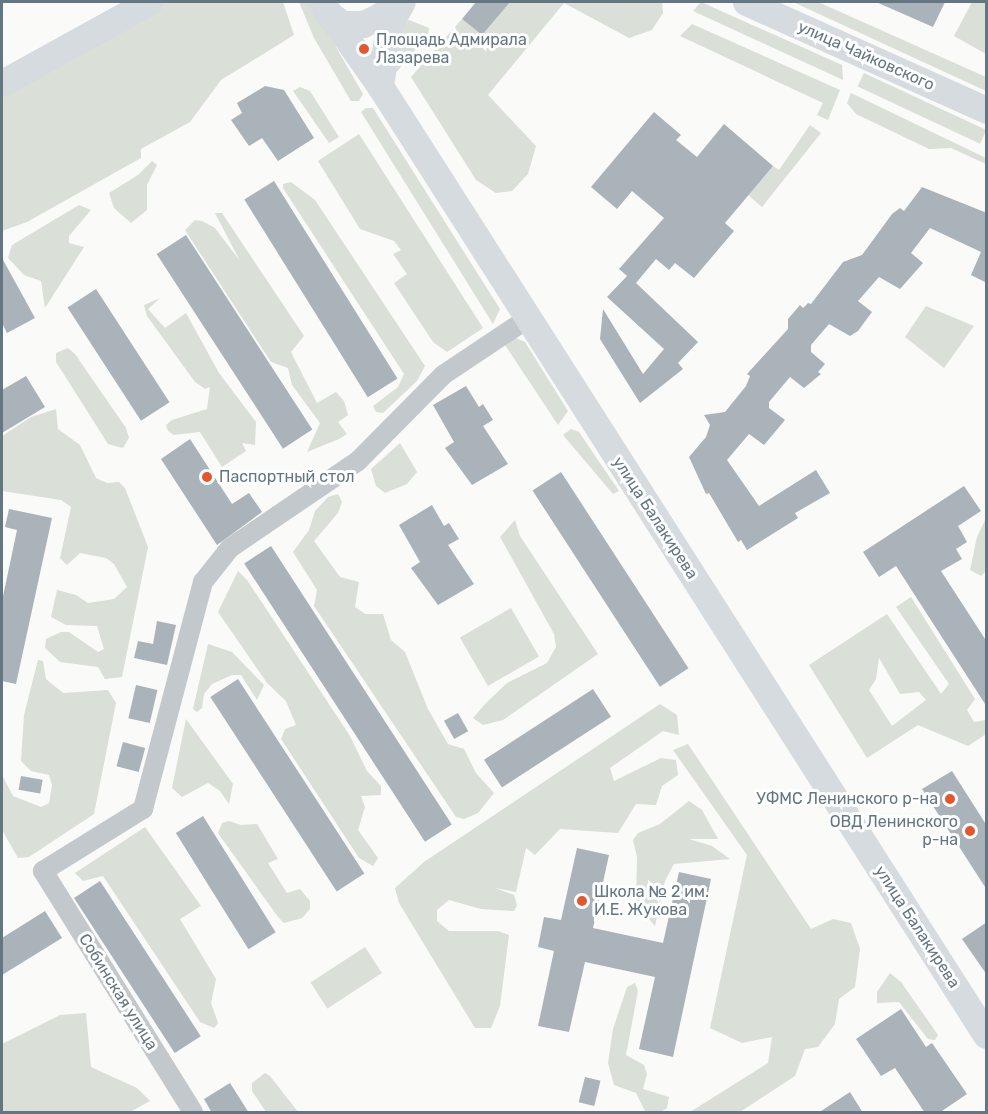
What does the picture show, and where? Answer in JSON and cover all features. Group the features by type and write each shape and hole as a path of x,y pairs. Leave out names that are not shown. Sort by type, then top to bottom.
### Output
{"street":[{"path":"2,83 149,2"},
{"path":"324,5 343,24 363,24 380,16 395,2"},
{"path":"380,86 388,25 402,2"},
{"name":"улица Чайковского","path":"746,2 987,110"},
{"name":"улица Балакирева","path":"324,5 380,86 987,1035"},
{"name":"Собинская улица","path":"193,1113 43,871 143,809 203,582 230,548 358,461 443,375 527,319"}],"shaded area":[{"path":"164,2 283,2 294,35 221,80 190,122 141,149 141,158 27,222 2,231 2,90"},
{"path":"299,2 310,2 363,94 359,101 351,101 314,38"},
{"path":"502,2 662,2 663,13 652,30 629,38 564,3 488,95 536,146 528,174 512,191 496,193 476,180 411,77 462,19 482,35 506,5"},
{"path":"701,2 842,65 843,80 693,11"},
{"path":"793,2 818,2 986,77 986,91"},
{"path":"972,2 986,2 986,54 954,36"},
{"path":"409,20 429,28 428,35 394,75 402,25"},
{"path":"692,24 840,90 828,120 817,115 823,103 680,36"},
{"path":"864,73 986,130 980,144 858,87"},
{"path":"300,87 310,91 339,137 329,143 293,91"},
{"path":"851,93 986,158 986,164 951,148 929,149 856,114 847,103"},
{"path":"366,108 373,108 500,309 493,324 361,112"},
{"path":"810,125 821,133 762,207 748,195 773,166 779,170"},
{"path":"359,134 483,328 447,352 433,342 394,283 407,274 393,254 401,250 394,241 360,229 318,161"},
{"path":"152,161 157,165 147,185 147,210 131,223 114,208 109,193 138,175"},
{"path":"291,182 315,200 425,366 417,381 383,413 376,412 373,406 398,387 404,374 283,188 283,184"},
{"path":"79,205 91,210 69,236 69,243 84,247 45,308 41,281 24,275 8,258 12,245"},
{"path":"215,213 222,213 304,336 291,352 317,403 336,392 344,401 348,415 338,422 347,434 339,439 307,452 320,423 292,385 288,368 271,362 185,230 195,220 215,228 240,261"},
{"path":"160,298 148,309 165,328 186,313 219,373 256,422 255,445 242,443 246,451 222,467 200,432 174,435 168,431 166,425 172,420 207,409 210,387 205,389 195,382 147,316 144,305"},
{"path":"926,306 974,326 944,368 905,337"},
{"path":"509,335 525,342 568,411 558,425 501,339"},
{"path":"68,348 75,354 126,428 129,438 123,448 108,444 56,362 56,353"},
{"path":"56,409 58,429 80,445 96,478 107,483 119,482 125,488 148,547 122,677 105,679 98,667 60,662 45,648 46,639 61,632 69,632 98,652 104,649 97,626 66,625 51,617 57,590 76,595 88,603 114,599 127,587 114,564 106,558 80,553 67,565 60,558 71,507 61,500 2,491 2,436 31,417"},
{"path":"571,429 579,432 619,491 613,494 563,435"},
{"path":"400,443 417,472 407,484 385,493 376,486 371,469"},
{"path":"338,494 342,502 338,513 314,541 340,577 359,582 355,607 365,614 383,614 391,640 405,652 428,709 448,744 464,749 476,773 494,793 478,813 464,819 456,817 314,606 317,590 293,552 309,530 315,511 328,497"},
{"path":"986,518 986,571 981,576 970,570 977,537"},
{"path":"515,520 520,536 598,654 503,720 483,725 473,718 485,704 507,683 547,663 556,647 554,634 500,537"},
{"path":"238,571 247,580 350,736 367,771 381,786 381,795 361,796 365,807 358,830 378,858 373,866 359,858 281,739 285,729 296,725 286,701 267,683 218,612"},
{"path":"911,597 975,699 967,710 974,722 986,720 986,734 968,746 918,725 867,758 809,665 887,614 941,694 949,684 896,607","holes":["879,658 900,694 919,692 926,700 892,726 869,690 876,679"]},
{"path":"511,608 539,656 488,686 460,638"},
{"path":"208,644 232,652 264,685 257,700 241,675 232,675 212,684 204,694 202,708 197,712 193,709"},
{"path":"38,660 43,661 46,679 63,693 108,690 116,703 94,814 29,857 18,858 2,830 2,775 13,796 41,807 49,803 52,785 49,775 31,771 21,761 24,715"},
{"path":"660,704 677,715 679,735 663,731 610,768 614,781 661,758 676,760 678,775 662,786 656,805 636,804 618,833 560,829 535,855 526,848 516,892 495,888 514,895 517,905 514,911 481,909 449,900 437,910 437,921 449,931 498,931 509,935 500,1006 491,1028 475,1028 399,903 395,888 424,862"},
{"path":"186,719 233,784 229,804 220,791 208,783 182,797 172,788"},
{"path":"688,744 811,929 833,919 851,923 860,949 855,987 839,999 835,1024 818,1047 805,1049 795,1076 740,1112 690,1112 768,1063 772,1037 742,1043 710,1028 747,855 673,750"},
{"path":"689,801 702,810 718,839 689,839 712,846 730,859 674,864 665,881 655,926 636,904 637,857 633,840 638,833 660,824"},
{"path":"229,821 241,825 257,824 278,859 268,863 287,893 300,889 310,901 310,909 302,918 284,923 278,917 218,833 222,823"},
{"path":"145,827 201,906 180,919 216,979 211,1003 218,1023 214,1028 200,1022 103,876 83,881 75,873"},
{"path":"365,947 382,973 327,1008 310,982"},
{"path":"890,973 901,982 938,1035 935,1040 928,1039 899,1002 877,1003 877,992"},
{"path":"635,983 638,991 626,1055 644,1065 647,1074 643,1089 669,1097 667,1108 661,1112 645,1111 636,1093 614,1085 608,1063 613,1029 627,987"},
{"path":"86,1013 91,1067 137,1088 150,1101 130,1112 2,1112 2,1044 60,1015"},
{"path":"265,1073 270,1076 298,1112 266,1112 252,1091 252,1083"}],"building":[{"path":"476,2 510,2 482,35 462,19"},
{"path":"876,2 945,2 933,27"},
{"path":"265,86 284,90 314,138 278,161 262,138 249,146 231,120 242,113 237,103"},
{"path":"654,112 681,135 676,140 697,157 724,124 773,166 725,223 734,231 694,278 675,263 669,270 656,259 636,283 698,342 678,363 683,369 640,403 600,339 603,309 643,374 664,349 607,297 627,276 619,269 664,218 632,191 617,209 591,187"},
{"path":"274,181 397,379 368,397 244,200"},
{"path":"922,187 987,213 987,283 971,275 981,252 930,228 911,253 923,263 900,289 879,277 858,301 872,312 858,331 850,336 829,324 811,345 811,352 825,364 818,372 821,374 804,388 790,377 769,402 769,408 785,420 764,445 749,434 727,460 759,506 816,470 830,493 795,513 798,518 747,550 741,540 738,542 709,493 706,494 689,457 706,437 710,425 704,415 725,412 746,386 750,376 747,374 788,329 788,319 800,305 803,308 808,303 811,304 843,262 862,255 892,214 900,208 904,211"},
{"path":"186,235 312,430 283,449 157,254"},
{"path":"2,258 35,318 7,333 2,323"},
{"path":"96,289 170,402 141,421 67,308"},
{"path":"26,376 45,407 2,433 2,390"},
{"path":"466,386 479,407 483,404 493,420 483,426 508,464 472,485 445,448 454,442 433,405"},
{"path":"190,439 232,504 249,493 262,512 217,545 161,459"},
{"path":"561,472 688,668 660,687 532,491"},
{"path":"964,486 981,511 958,526 967,542 956,549 962,559 941,571 987,642 987,707 896,566 879,577 863,552"},
{"path":"432,505 444,526 449,523 459,539 448,545 474,584 438,605 411,568 420,562 399,525"},
{"path":"9,509 52,518 16,684 2,681 2,601 17,530 5,527"},
{"path":"271,546 452,824 425,842 244,563"},
{"path":"157,621 176,625 167,665 134,658 138,641 153,644"},
{"path":"238,679 364,874 337,892 210,697"},
{"path":"136,685 157,690 150,723 128,718"},
{"path":"593,689 611,717 502,787 484,760"},
{"path":"458,713 468,731 454,739 444,721"},
{"path":"123,742 145,748 139,772 117,766"},
{"path":"952,771 987,826 987,890 922,789"},
{"path":"21,776 43,780 40,794 19,790"},
{"path":"203,816 276,932 248,949 176,833"},
{"path":"577,848 609,855 593,928 663,943 679,872 711,879 673,1057 639,1049 655,977 585,962 569,1032 538,1026 554,951 538,947 544,917 561,920"},
{"path":"100,881 201,1036 175,1053 74,898"},
{"path":"45,911 62,938 2,975 2,938"},
{"path":"987,922 987,975 962,939"},
{"path":"901,1009 926,1047 932,1043 967,1094 939,1113 925,1113 895,1068 881,1076 856,1039"},
{"path":"585,1077 601,1081 594,1106 579,1102"},
{"path":"230,1083 249,1113 212,1113 204,1099"},
{"path":"850,1092 863,1113 818,1113"}],"place":[{"name":"Площадь Адмирала Лазарева","path":"364,49"},
{"name":"Паспортный стол","path":"207,477"},
{"name":"УФМС Ленинского р-на","path":"950,799"},
{"name":"ОВД Ленинского р-на","path":"970,831"},
{"name":"Школа № 2 им. И.Е. Жукова","path":"582,901"}]}
